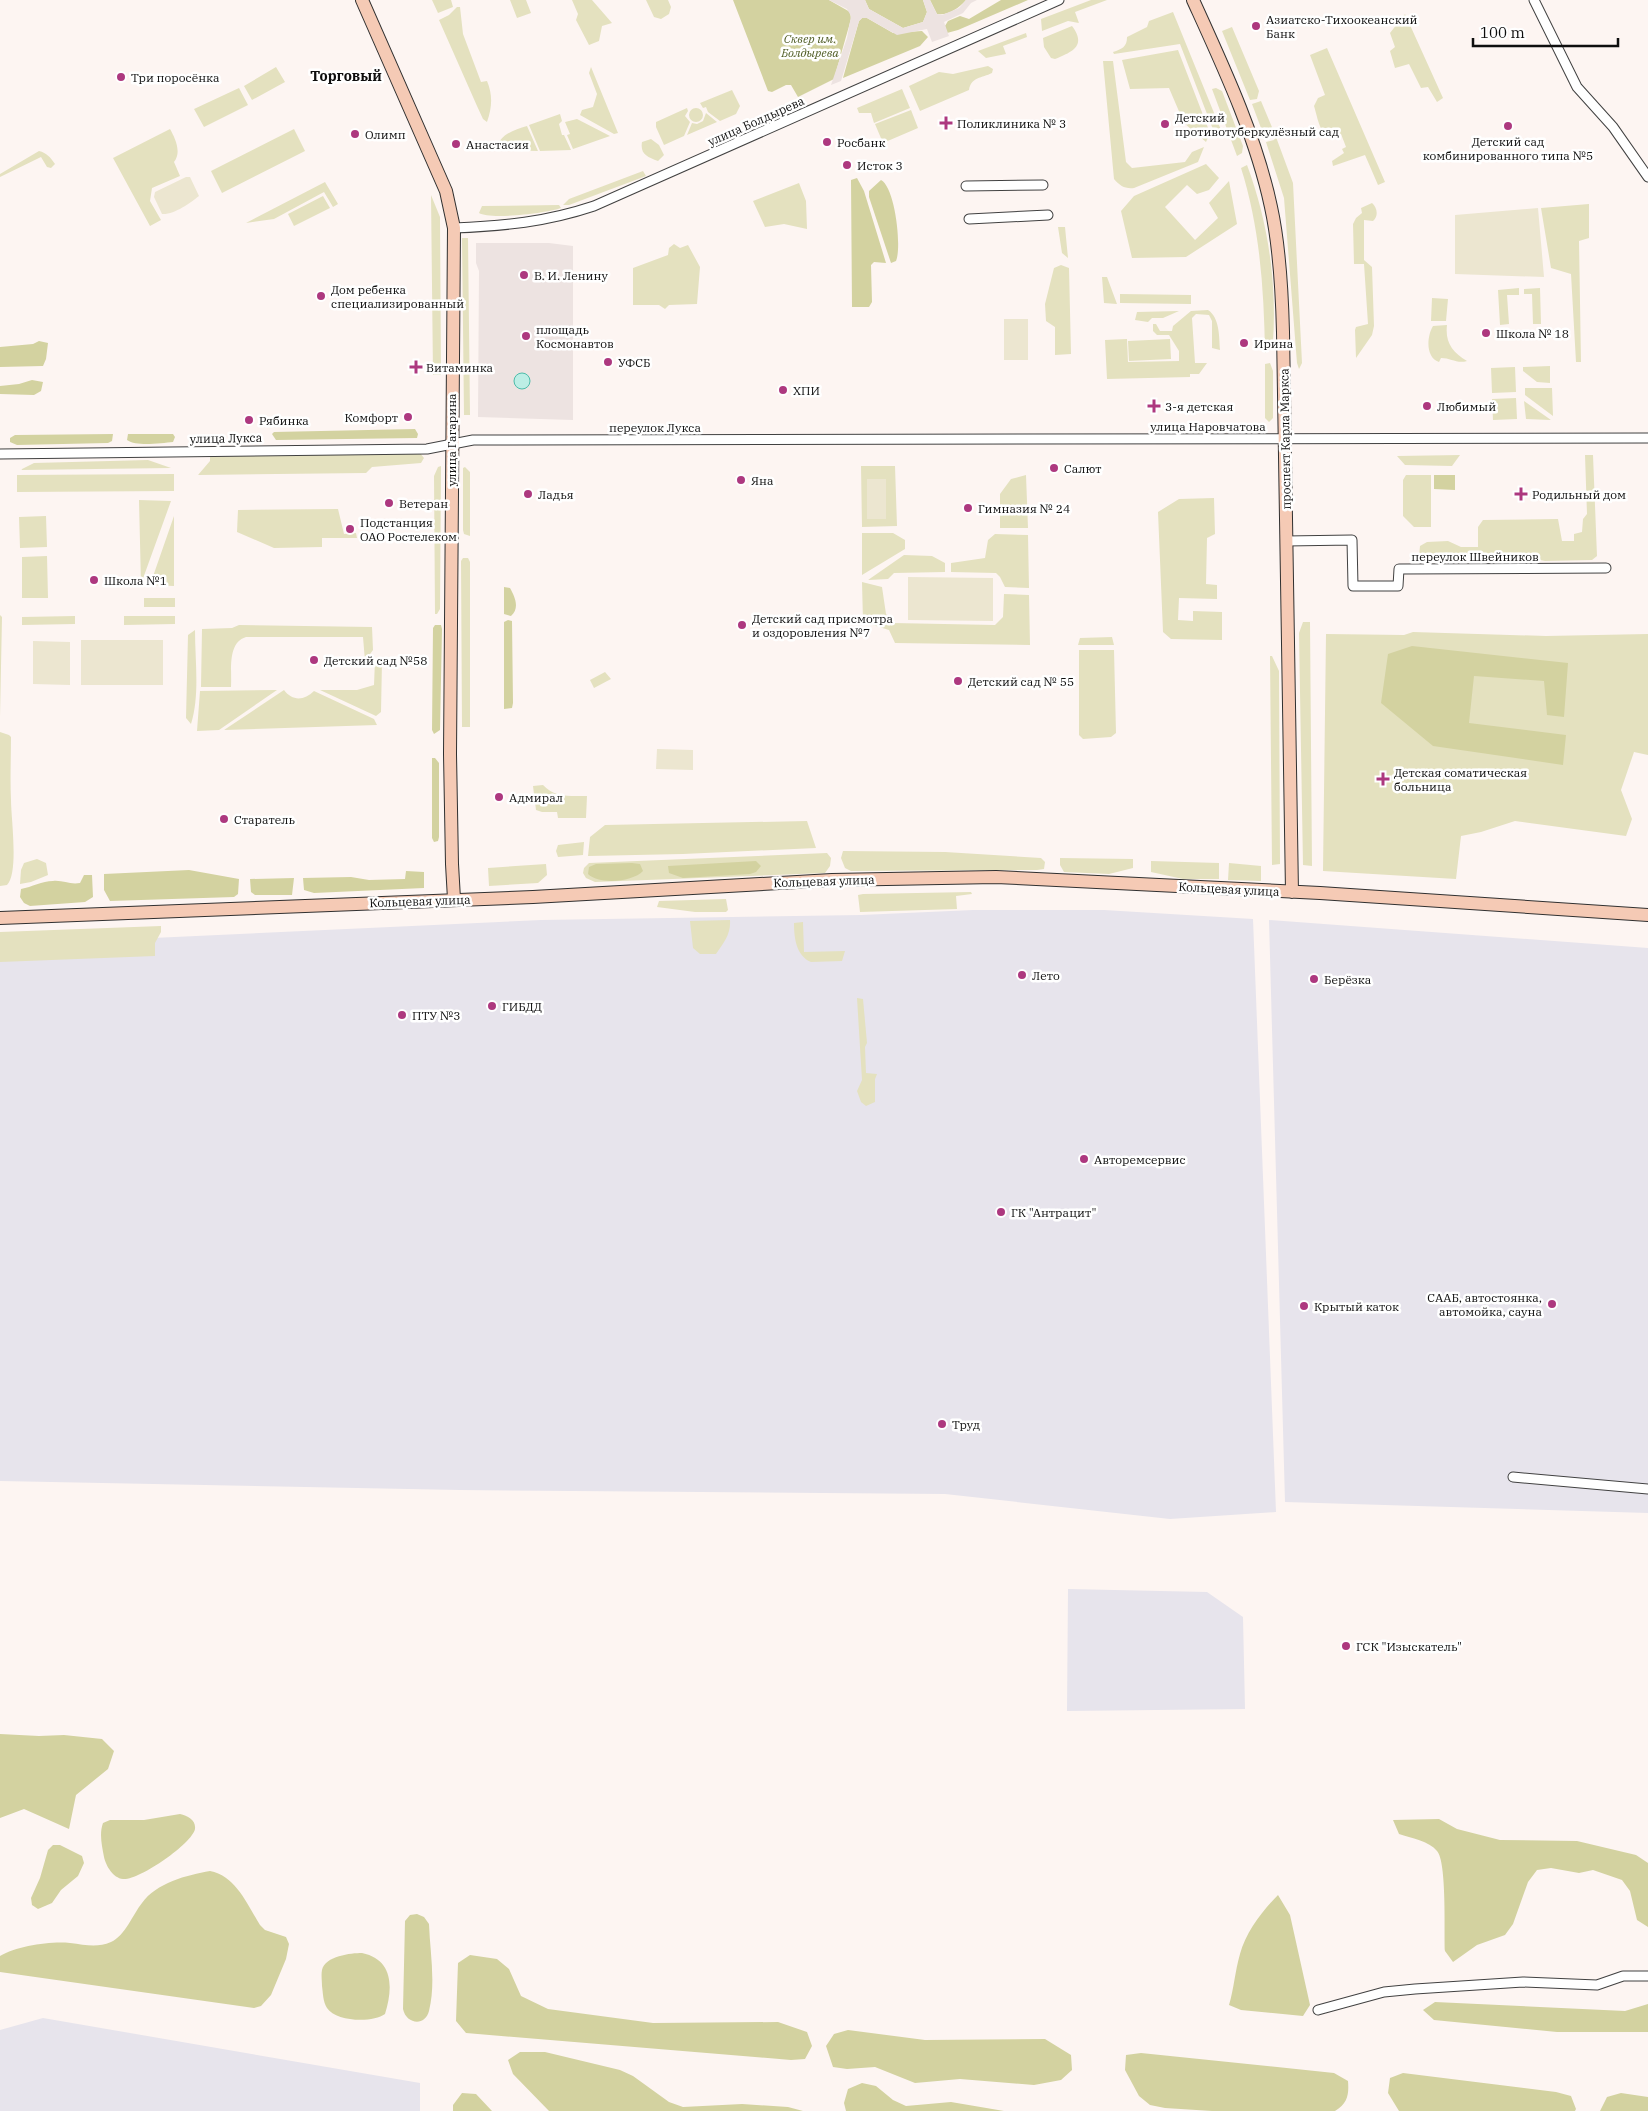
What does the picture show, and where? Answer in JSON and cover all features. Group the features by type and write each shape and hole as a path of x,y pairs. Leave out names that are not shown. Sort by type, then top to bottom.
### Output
{"main road":[{"name":"улица Гагарина","path":"362,0 446,192 454,228 450,754 454,899"},
{"name":"проспект Карла Маркса","path":"1193,0 1254,147 1271,206 1281,280 1292,892"},
{"name":"Кольцевая улица","path":"0,918 533,897 832,880 996,877 1292,892 1648,915"}],"street":[{"name":"улица Болдырева","path":"454,228 494,227 544,220 594,206 1059,0"},
{"path":"1534,0 1577,87 1613,127 1648,177"},
{"path":"966,186 1043,185"},
{"path":"969,219 1048,215"},
{"name":"улица Наровчатова","path":"858,439 1648,438"},
{"name":"переулок Лукса","path":"451,444 473,440 858,439"},
{"name":"улица Лукса","path":"0,454 427,448 451,444"},
{"name":"переулок Швейников","path":"1286,541 1352,540 1352,586 1398,586 1399,569 1606,568"},
{"path":"1513,1477 1648,1489"},
{"path":"1318,2010 1384,1992 1415,1988 1523,1982 1597,1985 1623,1976 1648,1976"}],"shaded area":[{"path":"432,0 451,0 453,7 438,13"},
{"path":"510,0 526,0 531,13 517,18"},
{"path":"572,0 592,0 612,23 602,26 599,41 589,45 576,20 578,14"},
{"path":"646,0 668,0 671,7 669,14 661,19 654,17"},
{"path":"829,0 865,0 869,9 903,28 923,22 927,12 923,0 930,0 937,14 942,15 959,8 966,0 977,0 971,3 963,13 944,22 949,36 932,42 927,29 897,35 867,18 862,18 859,21 841,81 831,85 847,38 851,16 847,9"},
{"path":"1091,0 1107,0 1075,12 1079,23 1068,21 1042,31 1041,19"},
{"path":"457,7 460,7 463,34 481,82 487,81 489,86 491,102 487,122 483,119 439,20 449,15"},
{"path":"1173,12 1221,130 1214,132 1180,44 1114,54 1113,52 1123,47 1127,37 1147,27 1149,21"},
{"path":"1405,14 1443,98 1437,102 1428,87 1421,88 1409,64 1395,68 1390,51 1395,47 1390,33"},
{"path":"1072,26 1078,39 1076,47 1055,59 1051,58 1044,47 1043,38"},
{"path":"1232,27 1259,91 1257,99 1250,100 1222,31"},
{"path":"1026,33 1027,37 1003,46 1006,54 986,58 978,51"},
{"path":"1327,48 1385,182 1378,185 1365,155 1333,166 1332,161 1344,153 1342,149 1346,147 1341,134 1329,135 1325,133 1319,124 1314,106 1318,98 1325,95 1310,55"},
{"path":"1178,50 1210,133 1206,142 1184,123 1169,88 1130,89 1122,60"},
{"path":"1103,61 1113,61 1126,162 1132,168 1185,162 1192,152 1204,147 1198,162 1134,188 1125,187 1114,179"},
{"path":"988,66 993,69 992,73 977,78 969,90 920,111 909,86 939,72 953,74"},
{"path":"276,67 285,82 252,100 244,86"},
{"path":"591,67 618,133 614,134 580,115 582,110 593,107 597,94 589,73"},
{"path":"239,88 248,105 204,127 194,109"},
{"path":"1216,88 1222,91 1243,146 1242,153 1237,156 1212,89"},
{"path":"902,89 910,108 874,123 871,113 859,113 857,108"},
{"path":"732,90 740,106 736,114 720,121 708,112 706,107 703,108 700,103"},
{"path":"1261,101 1274,132 1271,137 1265,138 1252,104"},
{"path":"687,108 688,111 685,116 690,122 684,136 664,145 656,127 656,122"},
{"path":"693,108 699,108 703,115 699,122 693,122 689,118 689,112"},
{"path":"911,110 918,128 883,143 875,124"},
{"path":"706,113 717,122 687,135 692,123 697,124 703,121"},
{"path":"560,114 562,121 559,124 562,135 564,135 571,150 540,151 529,125"},
{"path":"577,119 610,136 573,149 567,135 570,134 565,122"},
{"path":"527,126 538,151 496,150 503,137 512,131"},
{"path":"170,129 177,145 178,150 174,162 180,176 152,188 150,201 161,220 150,226 113,158"},
{"path":"294,129 305,151 222,193 211,171"},
{"path":"1276,137 1293,183 1302,363 1299,369 1284,198 1266,142 1274,140"},
{"path":"651,139 659,145 664,155 658,161 648,156 642,149 642,142"},
{"path":"39,151 48,156 55,164 51,168 47,167 41,157 0,177 0,174"},
{"path":"1206,164 1219,178 1209,190 1197,194 1187,185 1165,207 1195,240 1218,218 1209,203 1229,181 1237,224 1186,257 1132,258 1121,211 1134,196"},
{"path":"1247,165 1266,230 1272,275 1274,297 1273,342 1270,349 1265,353 1260,259 1253,213 1241,168"},
{"path":"643,171 646,176 569,205 563,205 569,199"},
{"path":"186,177 190,177 199,196 177,211 162,214 154,197 155,192"},
{"path":"325,182 338,204 333,207 324,192 274,219 246,223"},
{"path":"799,183 806,201 807,229 784,224 765,227 753,201"},
{"path":"431,195 440,217 441,375 433,375"},
{"path":"323,196 330,208 294,226 288,214"},
{"path":"1372,203 1377,214 1373,221 1364,220 1364,260 1372,267 1374,326 1372,335 1356,358 1356,327 1368,324 1364,264 1354,264 1353,224 1362,213 1361,208"},
{"path":"1589,204 1589,238 1579,241 1581,362 1576,362 1571,274 1551,268 1541,208"},
{"path":"559,205 561,208 532,214 495,216 479,213 482,206"},
{"path":"1538,208 1544,277 1455,274 1455,215"},
{"path":"1058,227 1065,227 1068,258 1062,253"},
{"path":"462,238 468,238 470,415 464,415"},
{"name":"площадь Космонавтов","path":"476,243 549,243 573,246 573,420 478,417 479,271 476,263"},
{"path":"674,244 680,248 688,245 700,267 697,304 669,305 665,309 659,305 633,305 633,268 668,255 669,248"},
{"path":"1061,265 1069,268 1071,354 1055,355 1055,327 1046,321 1045,304 1054,268"},
{"path":"1102,277 1107,277 1117,304 1104,303"},
{"path":"1519,288 1519,295 1507,295 1509,324 1500,325 1498,290"},
{"path":"1540,288 1541,324 1533,324 1532,294 1524,294 1524,289"},
{"path":"1120,294 1191,295 1191,304 1120,303"},
{"path":"1432,298 1448,299 1446,321 1431,321"},
{"path":"1208,310 1212,313 1217,323 1220,350 1212,348 1212,321 1209,315 1196,314 1192,318 1195,363 1207,363 1199,374 1190,374 1190,377 1107,379 1105,340 1127,339 1128,362 1179,361 1179,351 1169,335 1157,335 1153,331 1153,324 1156,324 1160,331 1172,331 1173,326 1191,311"},
{"path":"1179,311 1163,318 1152,318 1148,322 1135,320 1137,312"},
{"path":"1004,319 1028,319 1028,360 1004,360"},
{"path":"1447,325 1448,341 1457,354 1467,361 1460,362 1441,358 1439,362 1431,356 1428,346 1429,335 1433,326"},
{"path":"1170,339 1171,359 1129,361 1128,341"},
{"path":"1270,363 1273,371 1273,418 1269,422 1265,418 1265,364"},
{"path":"1550,366 1550,383 1537,382 1523,371 1523,367"},
{"path":"1515,367 1516,392 1492,393 1491,368"},
{"path":"1525,388 1552,388 1553,416 1525,395"},
{"path":"1516,398 1517,419 1493,420 1492,399"},
{"path":"1524,401 1551,420 1526,419"},
{"path":"420,453 424,458 421,463 372,467 366,473 198,475 210,461 210,454"},
{"path":"1460,455 1452,466 1405,465 1397,456"},
{"path":"1585,455 1593,455 1597,556 1592,560 1545,561 1516,555 1419,556 1420,546 1427,542 1448,541 1461,547 1478,547 1478,527 1483,520 1558,519 1562,541 1574,541 1574,534 1582,532 1583,519 1587,514"},
{"path":"148,460 171,468 20,470 34,463"},
{"path":"441,466 440,609 435,614 434,476 438,467"},
{"path":"861,466 895,466 897,526 862,527"},
{"path":"465,467 470,472 470,536 464,534 463,530 463,468"},
{"path":"174,474 174,491 17,492 17,475"},
{"path":"1026,475 1028,528 1000,528 1000,494 1011,479"},
{"path":"1406,475 1431,475 1431,527 1414,527 1403,516 1403,480"},
{"path":"867,479 886,479 886,519 867,519"},
{"path":"1214,498 1215,534 1207,538 1206,584 1217,585 1217,599 1179,598 1178,620 1193,621 1193,611 1222,612 1222,640 1171,639 1163,632 1158,512 1179,499"},
{"path":"139,500 171,501 141,584"},
{"path":"338,509 344,534 356,533 357,538 322,538 322,547 274,548 237,532 238,510"},
{"path":"46,516 47,547 20,548 19,517"},
{"path":"174,516 174,586 150,585"},
{"path":"862,533 893,533 905,540 905,549 862,575"},
{"path":"995,534 1028,535 1029,588 1005,587 996,573 951,572 951,563 985,558 988,540"},
{"path":"904,555 932,556 945,563 945,572 894,573 888,579 868,580"},
{"path":"47,556 48,598 22,598 22,557"},
{"path":"463,558 468,558 470,562 470,727 462,727 461,561"},
{"path":"908,577 993,578 993,621 908,620"},
{"path":"862,582 882,587 886,614 893,623 995,625 1003,617 1004,594 1029,595 1030,645 895,643 889,630 863,622"},
{"path":"144,598 175,598 175,607 144,607"},
{"path":"0,615 2,617 0,717"},
{"path":"75,616 75,624 22,625 22,617"},
{"path":"124,616 175,616 175,624 124,625"},
{"path":"1303,622 1310,622 1312,866 1303,865 1299,633"},
{"path":"239,625 372,627 373,650 365,661 363,637 246,637 240,640 233,651 231,687 201,687 202,629 232,628"},
{"path":"195,630 196,690 191,724 186,718 188,635"},
{"path":"1413,632 1546,636 1648,634 1648,755 1634,752 1621,790 1632,819 1626,836 1515,821 1461,836 1456,879 1323,871 1326,634 1404,635"},
{"path":"1112,637 1114,645 1078,645 1080,638"},
{"path":"81,640 163,640 163,685 81,685"},
{"path":"33,641 70,642 70,685 33,684"},
{"path":"1079,650 1114,650 1116,733 1111,737 1083,739 1079,735"},
{"path":"1270,656 1272,656 1279,671 1280,864 1272,865"},
{"path":"375,660 382,661 381,712 376,716 320,690 357,690 374,685"},
{"path":"605,672 611,679 594,688 590,680"},
{"path":"277,690 219,730 197,731 200,691"},
{"path":"284,690 294,698 306,697 314,691 374,719 377,725 224,730"},
{"path":"0,732 11,737 14,858 11,879 7,885 0,886"},
{"path":"657,749 693,750 693,770 656,769"},
{"path":"543,785 558,794 587,796 586,818 558,818 557,812 536,810 533,786"},
{"path":"807,821 816,848 588,856 590,837 605,825"},
{"path":"584,842 583,855 558,857 556,851 558,845"},
{"path":"843,851 945,852 1041,858 1045,862 1044,869 1037,870 851,871 845,868 841,858"},
{"path":"827,853 831,858 830,866 825,873 595,882 586,878 583,873 584,868 589,863"},
{"path":"1060,858 1133,859 1133,868 1109,874 1064,872 1060,865"},
{"path":"37,859 46,863 48,875 20,884 21,870 24,863"},
{"path":"1151,861 1219,863 1219,879 1183,879 1151,872"},
{"path":"1229,863 1261,866 1261,881 1228,880"},
{"path":"546,864 547,875 538,883 489,886 488,868"},
{"path":"971,892 972,894 956,896 957,909 860,912 858,895 863,894"},
{"path":"726,899 728,910 726,912 695,912 657,907 659,901"},
{"path":"973,910 1104,910 1253,919 1276,1512 1170,1519 945,1494 460,1490 0,1481 0,945 541,920 861,915"},
{"path":"730,920 728,934 716,954 700,954 693,948 690,921"},
{"path":"1269,920 1648,948 1648,1513 1285,1502"},
{"path":"803,922 804,952 845,951 842,961 811,962 802,955 795,940 794,923"},
{"path":"161,926 161,932 155,943 155,956 0,962 0,932"},
{"path":"857,998 863,999 867,1043 865,1047 866,1073 877,1074 875,1079 875,1102 866,1106 861,1102 857,1091 862,1080"},
{"path":"1068,1589 1207,1592 1243,1617 1245,1709 1067,1711"},
{"path":"43,2018 420,2083 420,2111 0,2111 0,2030"}],"green space":[{"name":"Сквер им. Болдырева","path":"733,0 829,0 850,12 851,19 834,79 798,97 791,85 786,85 772,92 768,91"},
{"path":"865,0 923,0 927,12 923,22 903,28 869,9"},
{"path":"930,0 966,0 953,11 937,14"},
{"path":"1001,0 1028,0 947,33 945,26 948,21 960,16 969,19"},
{"path":"862,18 867,18 893,33 922,31 928,37 920,46 843,78 859,21"},
{"path":"857,178 864,191 886,263 874,262 871,265 872,302 869,307 852,307 851,180"},
{"path":"881,180 886,185 890,194 898,231 898,254 896,261 891,263 869,197 869,191"},
{"path":"39,341 48,343 43,366 0,367 0,347 33,344"},
{"path":"32,380 43,382 41,391 34,395 0,394 0,386 19,384"},
{"path":"415,429 418,434 417,438 276,440 272,434 274,432"},
{"path":"113,434 112,441 108,443 17,445 10,442 10,438 15,435"},
{"path":"128,434 173,434 175,437 173,442 143,444 127,440"},
{"path":"1434,475 1455,475 1455,490 1434,489"},
{"path":"504,587 510,588 515,599 516,606 511,616 504,614"},
{"path":"512,621 513,703 512,708 504,709 504,622"},
{"path":"435,625 441,625 442,629 440,730 434,734 432,730 433,628"},
{"path":"1412,646 1568,663 1564,717 1547,715 1544,681 1474,676 1469,723 1566,735 1563,765 1433,746 1381,703 1388,654"},
{"path":"432,758 435,758 439,763 439,837 438,841 434,842 432,838"},
{"path":"756,861 761,866 756,872 750,874 683,878 669,873 668,866"},
{"path":"596,864 640,864 643,871 632,878 624,880 600,880 588,874 589,867"},
{"path":"189,870 239,879 238,894 234,897 110,901 104,890 104,874"},
{"path":"406,871 424,872 424,888 314,893 304,890 303,878 405,879"},
{"path":"84,875 92,875 93,897 85,902 30,906 24,903 20,897 21,889 49,881 80,883"},
{"path":"294,878 292,895 255,895 251,892 250,879"},
{"path":"0,1734 64,1735 102,1739 114,1751 108,1769 76,1795 69,1829 24,1809 0,1818"},
{"path":"180,1814 191,1819 195,1829 192,1836 175,1852 152,1868 130,1878 119,1878 110,1871 105,1860 102,1844 101,1831 103,1823 110,1820 144,1820"},
{"path":"1439,1819 1457,1829 1500,1840 1577,1841 1636,1855 1648,1863 1648,1927 1637,1920 1630,1891 1622,1880 1593,1870 1579,1873 1551,1868 1537,1870 1528,1882 1513,1924 1505,1935 1477,1945 1453,1962 1445,1951 1444,1883 1440,1858 1437,1851 1429,1845 1420,1840 1399,1834 1393,1820"},
{"path":"53,1845 60,1845 82,1856 84,1863 78,1876 61,1890 52,1903 38,1909 32,1905 31,1898 40,1878 48,1850"},
{"path":"210,1871 219,1874 234,1885 265,1930 286,1937 289,1944 286,1959 271,1995 261,2006 254,2008 0,1972 0,1956 24,1947 62,1943 96,1945 111,1942 120,1935 142,1903 155,1890 173,1881"},
{"path":"1278,1895 1290,1915 1310,2005 1303,2016 1241,2010 1229,2005 1238,1960 1246,1938 1266,1908"},
{"path":"417,1914 424,1917 429,1924 432,1990 427,2016 424,2020 416,2022 408,2018 403,2009 405,1921 410,1915"},
{"path":"362,1953 380,1962 388,1976 390,1985 385,2014 364,2020 338,2016 327,2008 325,2003 322,1970 324,1965 333,1958"},
{"path":"470,1955 497,1959 509,1969 521,1996 548,2009 653,2023 778,2022 807,2032 812,2046 805,2059 791,2060 466,2033 456,2021 458,1963"},
{"path":"1435,2002 1625,2011 1648,2004 1648,2032 1557,2032 1434,2020 1423,2010"},
{"path":"848,2030 925,2040 1045,2039 1071,2055 1072,2070 1061,2080 1034,2085 960,2079 915,2083 875,2067 847,2069 833,2067 826,2046 834,2034"},
{"path":"520,2052 545,2052 620,2070 633,2076 669,2102 683,2107 742,2104 788,2107 803,2111 549,2111 513,2074 508,2060"},
{"path":"1141,2053 1334,2073 1348,2081 1348,2094 1343,2105 1335,2111 1212,2111 1165,2108 1150,2105 1139,2096 1125,2070 1126,2055"},
{"path":"1403,2073 1556,2092 1571,2096 1576,2109 1575,2111 1399,2111 1388,2093 1390,2078"},
{"path":"862,2083 876,2086 893,2100 906,2106 951,2102 1004,2111 846,2111 844,2103 848,2089"},
{"path":"462,2093 476,2094 492,2111 453,2111 453,2105"},
{"path":"1621,2093 1648,2097 1648,2111 1600,2111 1607,2097"}],"water":[{"path":"519,373 525,373 530,378 528,387 519,389 514,384 514,378"}],"place":[{"name":"Азиатско-Тихоокеанский Банк","path":"1256,26"},
{"name":"Три поросёнка","path":"121,77"},
{"name":"Поликлиника № 3","path":"946,123"},
{"name":"Детский противотуберкулёзный сад","path":"1165,124"},
{"name":"Детский сад комбинированного типа №5","path":"1508,126"},
{"name":"Олимп","path":"355,134"},
{"name":"Росбанк","path":"827,142"},
{"name":"Анастасия","path":"456,144"},
{"name":"Исток 3","path":"847,165"},
{"name":"В. И. Ленину","path":"524,275"},
{"name":"Дом ребенка специализированный","path":"321,296"},
{"name":"Школа № 18","path":"1486,333"},
{"name":"площадь Космонавтов","path":"526,336"},
{"name":"Ирина","path":"1244,343"},
{"name":"УФСБ","path":"608,362"},
{"name":"Витаминка","path":"416,367"},
{"name":"ХПИ","path":"783,390"},
{"name":"3-я детская","path":"1154,406"},
{"name":"Любимый","path":"1427,406"},
{"name":"Комфорт","path":"408,417"},
{"name":"Рябинка","path":"249,420"},
{"name":"Салют","path":"1054,468"},
{"name":"Яна","path":"741,480"},
{"name":"Ладья","path":"528,494"},
{"name":"Родильный дом","path":"1521,494"},
{"name":"Ветеран","path":"389,503"},
{"name":"Гимназия № 24","path":"968,508"},
{"name":"Подстанция ОАО Ростелеком","path":"350,529"},
{"name":"Школа №1","path":"94,580"},
{"name":"Детский сад присмотра и оздоровления №7","path":"742,625"},
{"name":"Детский сад №58","path":"314,660"},
{"name":"Детский сад № 55","path":"958,681"},
{"name":"Детская соматическая больница","path":"1383,779"},
{"name":"Адмирал","path":"499,797"},
{"name":"Старатель","path":"224,819"},
{"name":"Лето","path":"1022,975"},
{"name":"Берёзка","path":"1314,979"},
{"name":"ГИБДД","path":"492,1006"},
{"name":"ПТУ №3","path":"402,1015"},
{"name":"Авторемсервис","path":"1084,1159"},
{"name":"ГК \"Антрацит\"","path":"1001,1212"},
{"name":"СААБ, автостоянка, автомойка, сауна","path":"1552,1304"},
{"name":"Крытый каток","path":"1304,1306"},
{"name":"Труд","path":"942,1424"},
{"name":"ГСК \"Изыскатель\"","path":"1346,1646"}],"district":[{"name":"Торговый","path":"346,76"}]}
